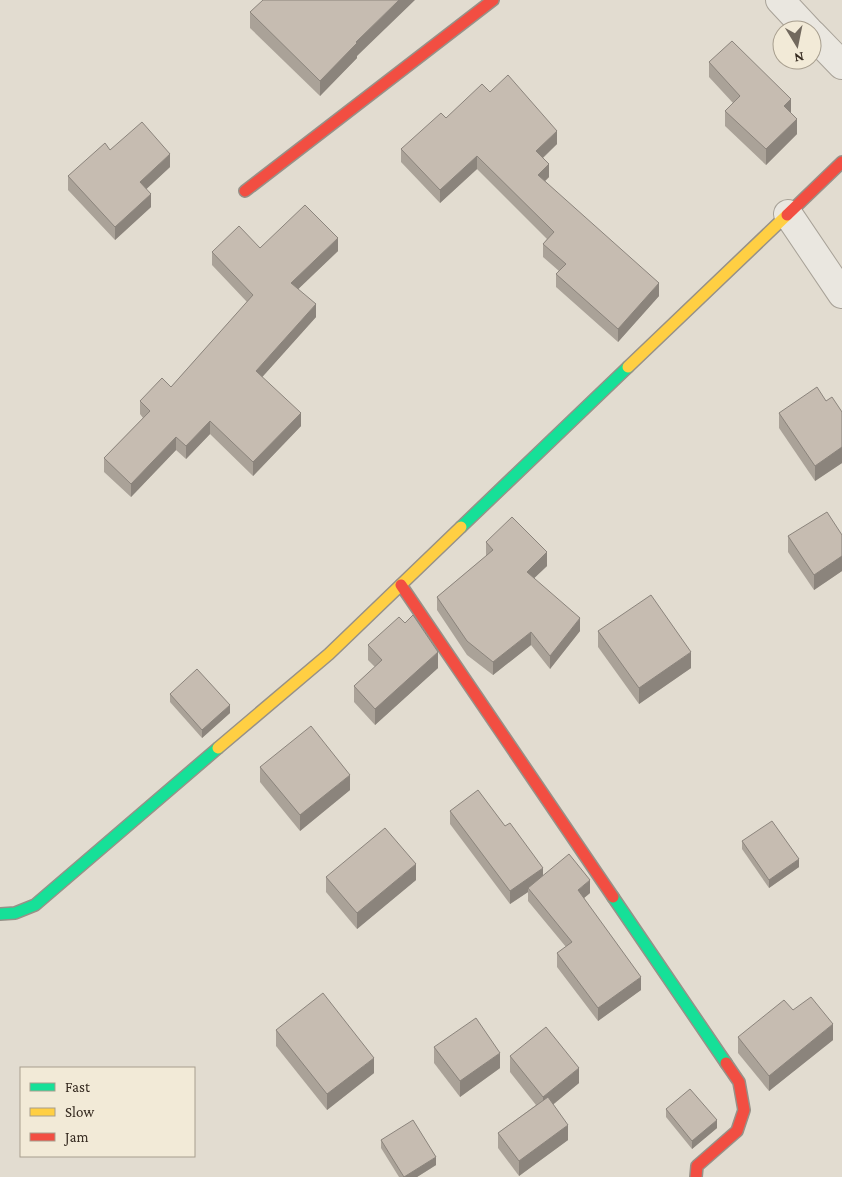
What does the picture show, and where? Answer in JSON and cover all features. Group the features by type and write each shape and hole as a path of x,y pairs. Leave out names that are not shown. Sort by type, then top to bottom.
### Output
{"street":[{"path":"245,191 493,0"},
{"path":"780,0 799,20"},
{"path":"822,45 842,66"},
{"path":"0,914 15,913 35,905 329,654 842,162"},
{"path":"788,214 842,294"},
{"path":"401,585 739,1082 744,1110 737,1131 697,1166 696,1177"}],"building":[{"path":"263,0 399,0 320,81 250,12"},
{"path":"732,41 791,99 784,106 797,119 766,149 725,111 740,96 709,62"},
{"path":"508,75 557,131 536,151 549,164 538,175 659,283 618,329 556,274 566,264 543,244 554,232 477,156 440,190 401,149 441,113 446,118 482,84 490,92"},
{"path":"142,122 170,154 140,182 151,194 115,227 68,176 105,143 110,150"},
{"path":"305,205 338,238 291,283 316,304 256,371 301,413 253,462 210,421 186,446 176,437 131,484 104,458 150,411 140,401 162,378 171,387 253,295 212,252 239,226 260,248"},
{"path":"817,387 826,401 832,397 842,412 842,447 815,466 779,413"},
{"path":"827,512 842,535 842,556 814,575 788,536"},
{"path":"512,517 547,552 527,572 580,618 550,656 531,632 493,662 467,641 437,597 493,550 486,542"},
{"path":"651,595 691,652 639,688 598,631"},
{"path":"413,615 438,652 375,709 354,686 382,660 368,645 399,617 405,623"},
{"path":"197,669 230,705 202,730 170,694"},
{"path":"311,726 350,775 300,815 260,767"},
{"path":"478,790 505,826 510,823 543,868 510,891 450,811"},
{"path":"772,821 799,859 769,880 742,841"},
{"path":"385,828 416,864 357,913 326,877"},
{"path":"569,854 590,880 578,890 641,977 598,1008 557,953 572,942 528,888"},
{"path":"323,993 374,1058 327,1094 276,1030"},
{"path":"811,997 833,1024 769,1076 738,1037 784,1000 793,1010"},
{"path":"476,1018 500,1053 460,1081 434,1047"},
{"path":"546,1027 579,1068 543,1097 510,1056"},
{"path":"690,1089 717,1120 692,1141 666,1109"},
{"path":"548,1097 568,1125 519,1161 498,1133"},
{"path":"413,1120 436,1157 404,1177 381,1140"}],"traffic: fast":[{"path":"461,527 628,367"},
{"path":"0,914 15,913 35,905 218,748"},
{"path":"613,897 726,1063"}],"traffic: slow":[{"path":"628,367 787,215"},
{"path":"218,748 329,654 461,527"}],"traffic: jam":[{"path":"245,191 493,0"},
{"path":"787,215 842,162"},
{"path":"401,585 613,897"},
{"path":"696,1177 697,1166 737,1131 744,1110 739,1082 726,1063"}]}
